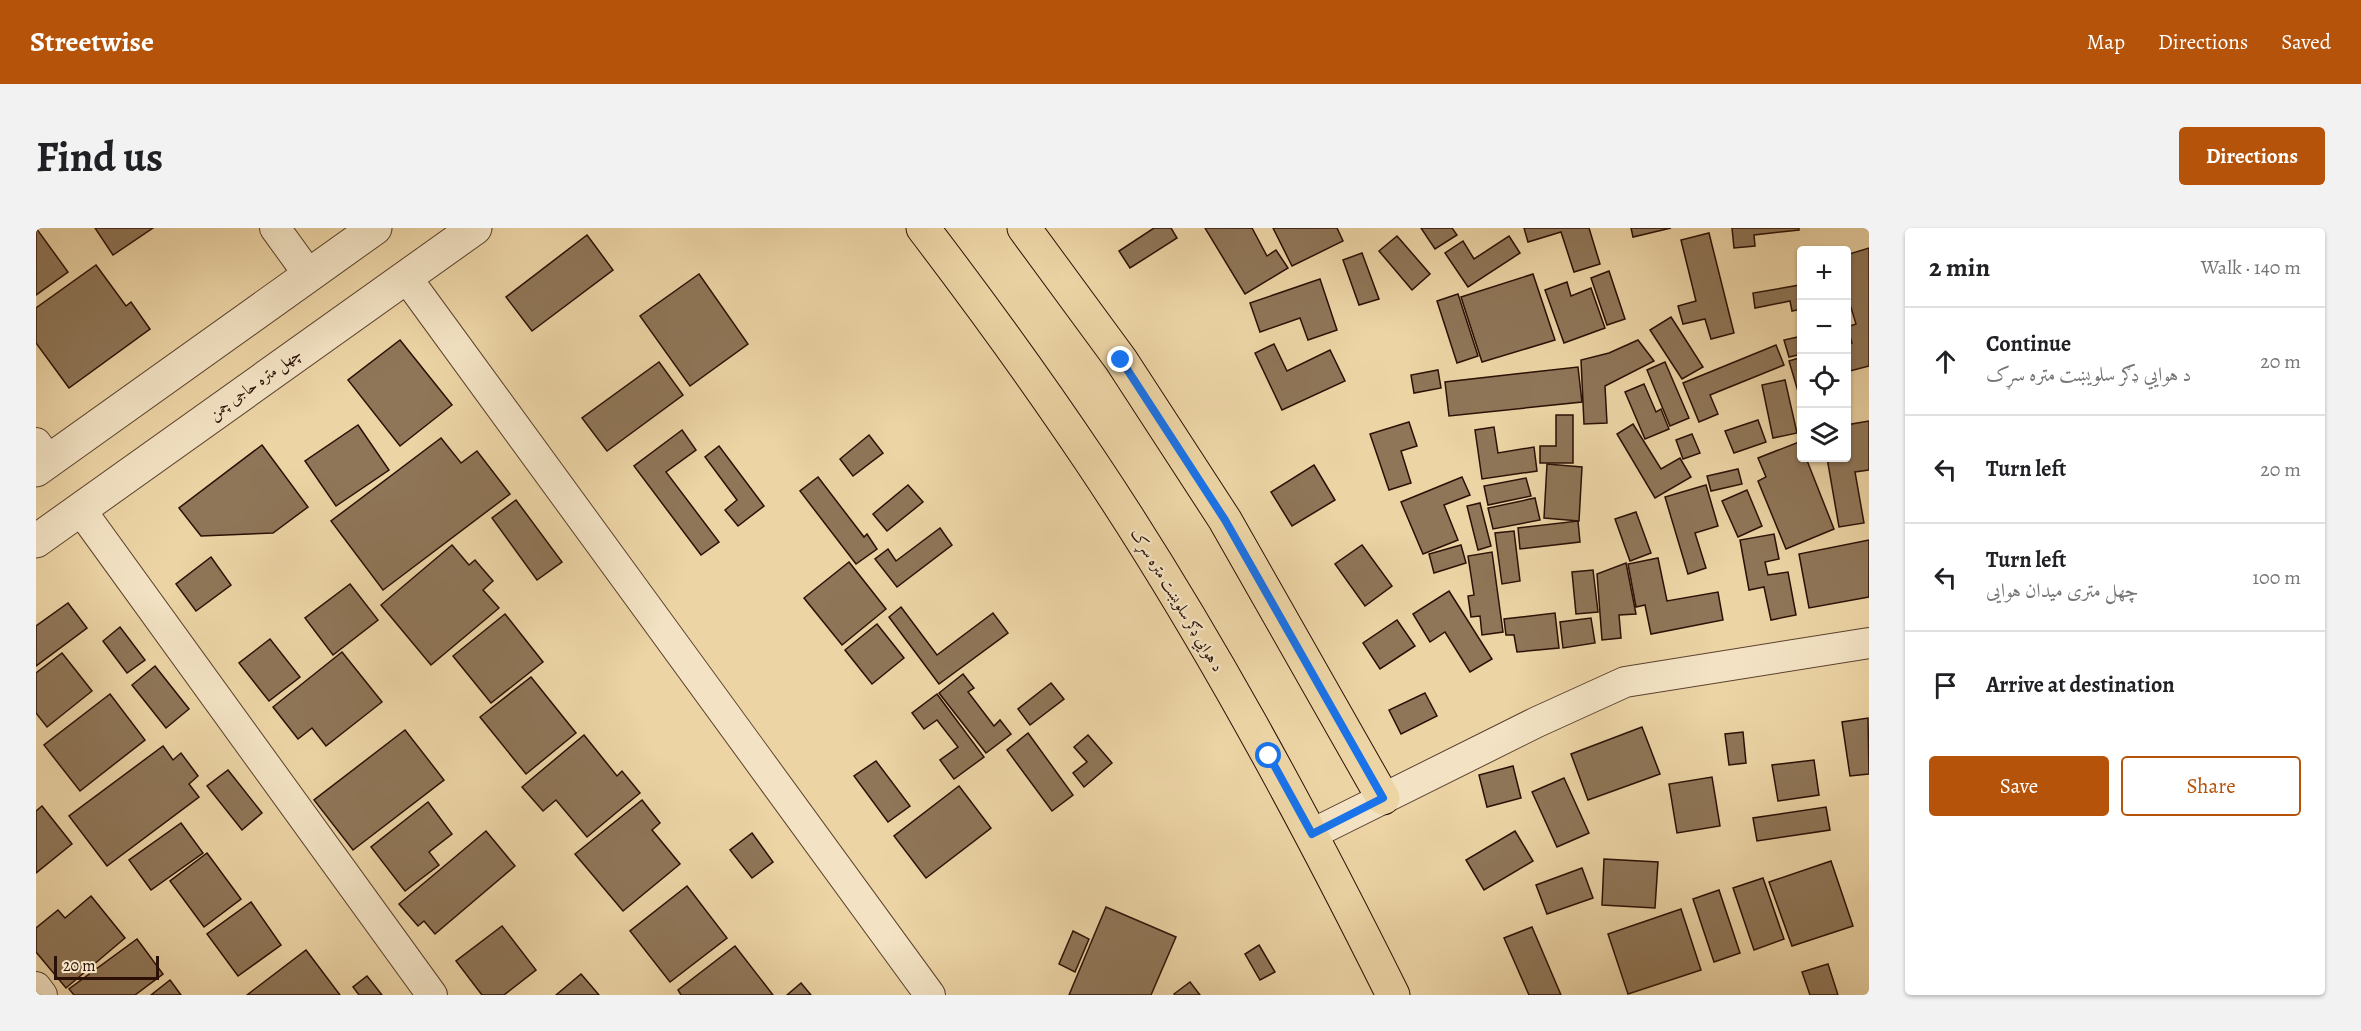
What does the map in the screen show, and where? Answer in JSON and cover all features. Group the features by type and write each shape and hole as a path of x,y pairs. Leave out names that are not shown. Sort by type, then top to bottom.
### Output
{"main road":[{"name":"د هوايي ډګر سلویښت متره سړک","path":"924,228 1090,459 1189,618 1312,834 1394,995"},
{"path":"1024,228 1121,360 1225,520 1383,798"}],"street":[{"path":"275,228 309,275"},
{"path":"40,458 375,228"},
{"name":"چهل متره حاجی چمن","path":"36,541 475,228"},
{"path":"406,277 930,995"},
{"path":"80,509 432,995"},
{"path":"1312,834 1537,722 1624,682 1869,643"},
{"path":"36,987 42,995"}],"building":[{"path":"36,228 68,272 36,295"},
{"path":"95,228 153,228 113,255"},
{"path":"1154,228 1171,228 1177,238 1130,268 1119,251"},
{"path":"1205,228 1252,228 1267,256 1276,250 1288,268 1245,294"},
{"path":"1273,228 1337,228 1343,241 1292,266"},
{"path":"1421,228 1452,228 1457,235 1435,249"},
{"path":"1524,228 1589,228 1600,264 1574,272 1561,232 1528,242"},
{"path":"1631,228 1671,228 1633,237"},
{"path":"1732,228 1799,228 1799,230 1754,235 1755,246 1734,248"},
{"path":"1709,233 1734,333 1711,339 1705,319 1683,324 1678,306 1696,301 1681,240"},
{"path":"587,235 613,270 532,331 506,297"},
{"path":"1397,236 1430,274 1412,290 1379,251"},
{"path":"1509,236 1520,253 1468,287 1445,253 1463,241 1474,259"},
{"path":"1869,248 1869,366 1851,371 1851,326 1856,324 1851,308 1851,253"},
{"path":"1362,253 1379,299 1359,305 1343,260"},
{"path":"96,265 126,306 131,302 150,329 69,388 36,343 36,308"},
{"path":"1609,271 1625,319 1607,325 1591,278"},
{"path":"699,274 748,344 690,386 640,316"},
{"path":"1533,274 1555,340 1482,362 1461,297"},
{"path":"1320,279 1337,330 1308,340 1300,318 1260,332 1250,303"},
{"path":"1567,282 1571,296 1591,288 1605,328 1564,343 1545,290"},
{"path":"1797,286 1797,310 1792,311 1790,301 1755,308 1753,293"},
{"path":"1458,294 1478,356 1457,363 1437,301"},
{"path":"1671,317 1703,367 1682,379 1650,330"},
{"path":"1797,337 1797,355 1789,357 1784,340"},
{"path":"400,340 452,405 400,446 348,380"},
{"path":"1638,340 1654,361 1605,386 1607,423 1584,424 1581,360 1609,353"},
{"path":"1274,344 1287,371 1330,350 1345,381 1282,410 1255,353"},
{"path":"1776,345 1784,365 1710,395 1718,414 1699,422 1683,383"},
{"path":"1797,359 1797,388 1789,361"},
{"path":"659,362 683,395 607,451 582,418"},
{"path":"1665,362 1689,418 1670,426 1647,370"},
{"path":"1578,367 1582,402 1449,416 1445,382"},
{"path":"1438,370 1441,388 1414,393 1411,375"},
{"path":"1785,380 1797,433 1773,438 1762,385"},
{"path":"1644,384 1656,412 1661,409 1669,429 1645,439 1625,392"},
{"path":"1556,415 1573,415 1573,463 1540,463 1540,446 1556,446"},
{"path":"1758,420 1766,442 1734,453 1725,431"},
{"path":"1869,421 1869,470 1855,472 1864,523 1839,527 1828,462 1851,462 1851,424"},
{"path":"1409,422 1417,446 1401,451 1411,483 1389,490 1370,434"},
{"path":"1633,424 1661,469 1680,458 1691,477 1655,498 1617,434"},
{"path":"358,425 389,470 336,506 305,461"},
{"path":"1494,427 1498,453 1534,447 1537,471 1482,479 1475,430"},
{"path":"682,430 696,450 666,472 719,542 701,555 634,466"},
{"path":"1692,434 1700,453 1683,459 1676,440"},
{"path":"869,435 883,453 853,476 840,459"},
{"path":"441,438 461,463 477,451 510,494 383,590 331,521"},
{"path":"1797,443 1797,462 1808,462 1834,529 1786,549 1758,481 1766,477 1758,458"},
{"path":"262,445 308,507 273,533 201,536 179,508"},
{"path":"719,446 764,506 738,526 725,510 737,500 705,457"},
{"path":"1547,464 1582,467 1579,521 1544,518"},
{"path":"1314,465 1335,500 1292,526 1271,492"},
{"path":"1738,469 1742,484 1711,491 1707,476"},
{"path":"818,477 864,537 867,534 877,549 856,564 800,491"},
{"path":"1462,477 1470,495 1444,505 1458,540 1423,554 1401,502"},
{"path":"1526,478 1531,496 1488,505 1484,486"},
{"path":"908,485 923,502 887,531 873,514"},
{"path":"1706,485 1718,526 1695,533 1706,568 1688,574 1665,497"},
{"path":"1747,490 1762,526 1738,537 1722,501"},
{"path":"1535,498 1540,520 1493,529 1488,508"},
{"path":"516,500 562,562 537,580 492,518"},
{"path":"1480,503 1491,546 1478,550 1467,506"},
{"path":"1636,512 1651,553 1630,561 1615,519"},
{"path":"1578,521 1580,542 1520,549 1518,528"},
{"path":"940,528 952,545 897,587 875,559 888,549 896,561"},
{"path":"1514,531 1520,581 1502,584 1495,533"},
{"path":"1774,534 1779,559 1765,562 1768,575 1788,572 1796,615 1771,620 1764,587 1749,590 1740,540"},
{"path":"1869,540 1869,597 1809,608 1799,554"},
{"path":"452,545 469,565 475,560 493,581 483,590 499,608 431,665 381,605"},
{"path":"1362,545 1392,586 1365,606 1335,564"},
{"path":"1461,545 1466,563 1434,573 1429,554"},
{"path":"1492,552 1503,632 1482,635 1480,616 1471,617 1468,596 1474,595 1468,556"},
{"path":"211,557 231,585 196,611 176,584"},
{"path":"1658,558 1667,601 1718,592 1723,620 1651,634 1645,605 1636,607 1628,564"},
{"path":"849,562 886,609 842,645 804,598"},
{"path":"1626,563 1636,614 1619,615 1621,638 1602,640 1597,574"},
{"path":"1593,570 1598,612 1576,614 1572,572"},
{"path":"350,584 378,620 333,655 305,618"},
{"path":"1449,591 1492,659 1470,672 1445,632 1430,642 1413,614"},
{"path":"68,603 87,628 36,666 36,626"},
{"path":"901,607 937,655 993,613 1008,633 939,684 889,617"},
{"path":"1555,613 1559,648 1517,652 1514,635 1506,635 1504,619"},
{"path":"505,614 543,662 491,703 453,656"},
{"path":"1591,618 1595,643 1563,648 1560,622"},
{"path":"1397,620 1415,646 1380,669 1363,643"},
{"path":"877,624 904,658 872,684 845,650"},
{"path":"120,627 145,660 127,673 103,641"},
{"path":"270,639 300,677 269,701 239,663"},
{"path":"342,652 382,702 326,746 312,728 298,739 273,707"},
{"path":"62,653 92,691 47,727 36,713 36,673"},
{"path":"155,666 189,709 166,728 132,685"},
{"path":"963,674 974,688 968,692 994,726 1000,720 1011,734 986,753 939,693"},
{"path":"531,677 576,733 526,774 480,717"},
{"path":"1051,683 1064,699 1030,725 1018,709"},
{"path":"1425,693 1437,716 1401,734 1389,710"},
{"path":"110,694 145,740 80,791 44,745"},
{"path":"937,694 984,757 954,779 940,760 958,747 937,720 924,729 912,713"},
{"path":"1868,718 1869,774 1850,776 1842,722"},
{"path":"1642,727 1660,774 1588,800 1571,754"},
{"path":"405,730 444,780 353,850 314,800"},
{"path":"1743,732 1746,763 1729,765 1725,734"},
{"path":"1028,733 1073,795 1052,811 1007,750"},
{"path":"584,735 617,776 622,771 640,793 587,837 556,800 543,811 522,787"},
{"path":"1088,735 1112,763 1084,787 1073,773 1087,762 1074,747"},
{"path":"163,746 173,760 181,753 198,776 189,784 199,797 107,866 69,816"},
{"path":"1814,760 1819,795 1778,801 1772,765"},
{"path":"876,761 910,806 888,822 854,776"},
{"path":"1513,766 1521,798 1487,807 1479,775"},
{"path":"228,770 262,813 242,830 207,786"},
{"path":"1712,777 1720,826 1677,833 1669,784"},
{"path":"1564,778 1589,833 1557,847 1532,792"},
{"path":"959,786 991,828 926,878 894,836"},
{"path":"642,800 660,823 652,830 680,864 623,911 575,854"},
{"path":"428,802 452,834 429,852 439,865 405,891 371,847"},
{"path":"42,806 72,844 36,873 36,811"},
{"path":"1826,807 1830,830 1757,841 1753,818"},
{"path":"181,823 203,853 151,890 129,860"},
{"path":"486,831 515,866 435,934 424,921 418,926 399,904"},
{"path":"1515,831 1533,861 1484,890 1466,860"},
{"path":"752,833 773,862 752,878 730,850"},
{"path":"207,853 241,899 204,927 170,881"},
{"path":"1604,859 1658,862 1655,908 1602,905"},
{"path":"1831,861 1853,926 1792,946 1769,882"},
{"path":"1582,868 1593,898 1547,914 1536,885"},
{"path":"1763,878 1784,939 1754,950 1733,888"},
{"path":"687,886 727,938 670,982 630,931"},
{"path":"1719,890 1740,953 1714,962 1693,899"},
{"path":"91,896 125,938 66,988 36,952 36,928 58,910 65,918"},
{"path":"251,902 281,945 238,976 207,934"},
{"path":"1106,907 1176,937 1151,995 1069,995"},
{"path":"1681,909 1701,970 1628,994 1608,934"},
{"path":"502,926 536,970 504,995 482,995 456,961"},
{"path":"1532,927 1561,995 1529,995 1504,938"},
{"path":"1073,931 1089,939 1075,972 1059,964"},
{"path":"137,939 163,974 135,995 74,995 69,989"},
{"path":"1259,945 1275,972 1260,980 1245,954"},
{"path":"735,946 773,995 681,995 678,990"},
{"path":"306,950 340,995 247,995"},
{"path":"1828,964 1838,995 1810,995 1802,972"},
{"path":"581,974 599,995 556,995"},
{"path":"367,976 382,995 359,995 353,987"},
{"path":"170,980 181,995 151,995"},
{"path":"1190,982 1200,995 1174,994"},
{"path":"801,983 811,995 787,995"}],"route":[{"path":"1121,360 1225,520 1383,798 1312,834 1269,756"}]}
